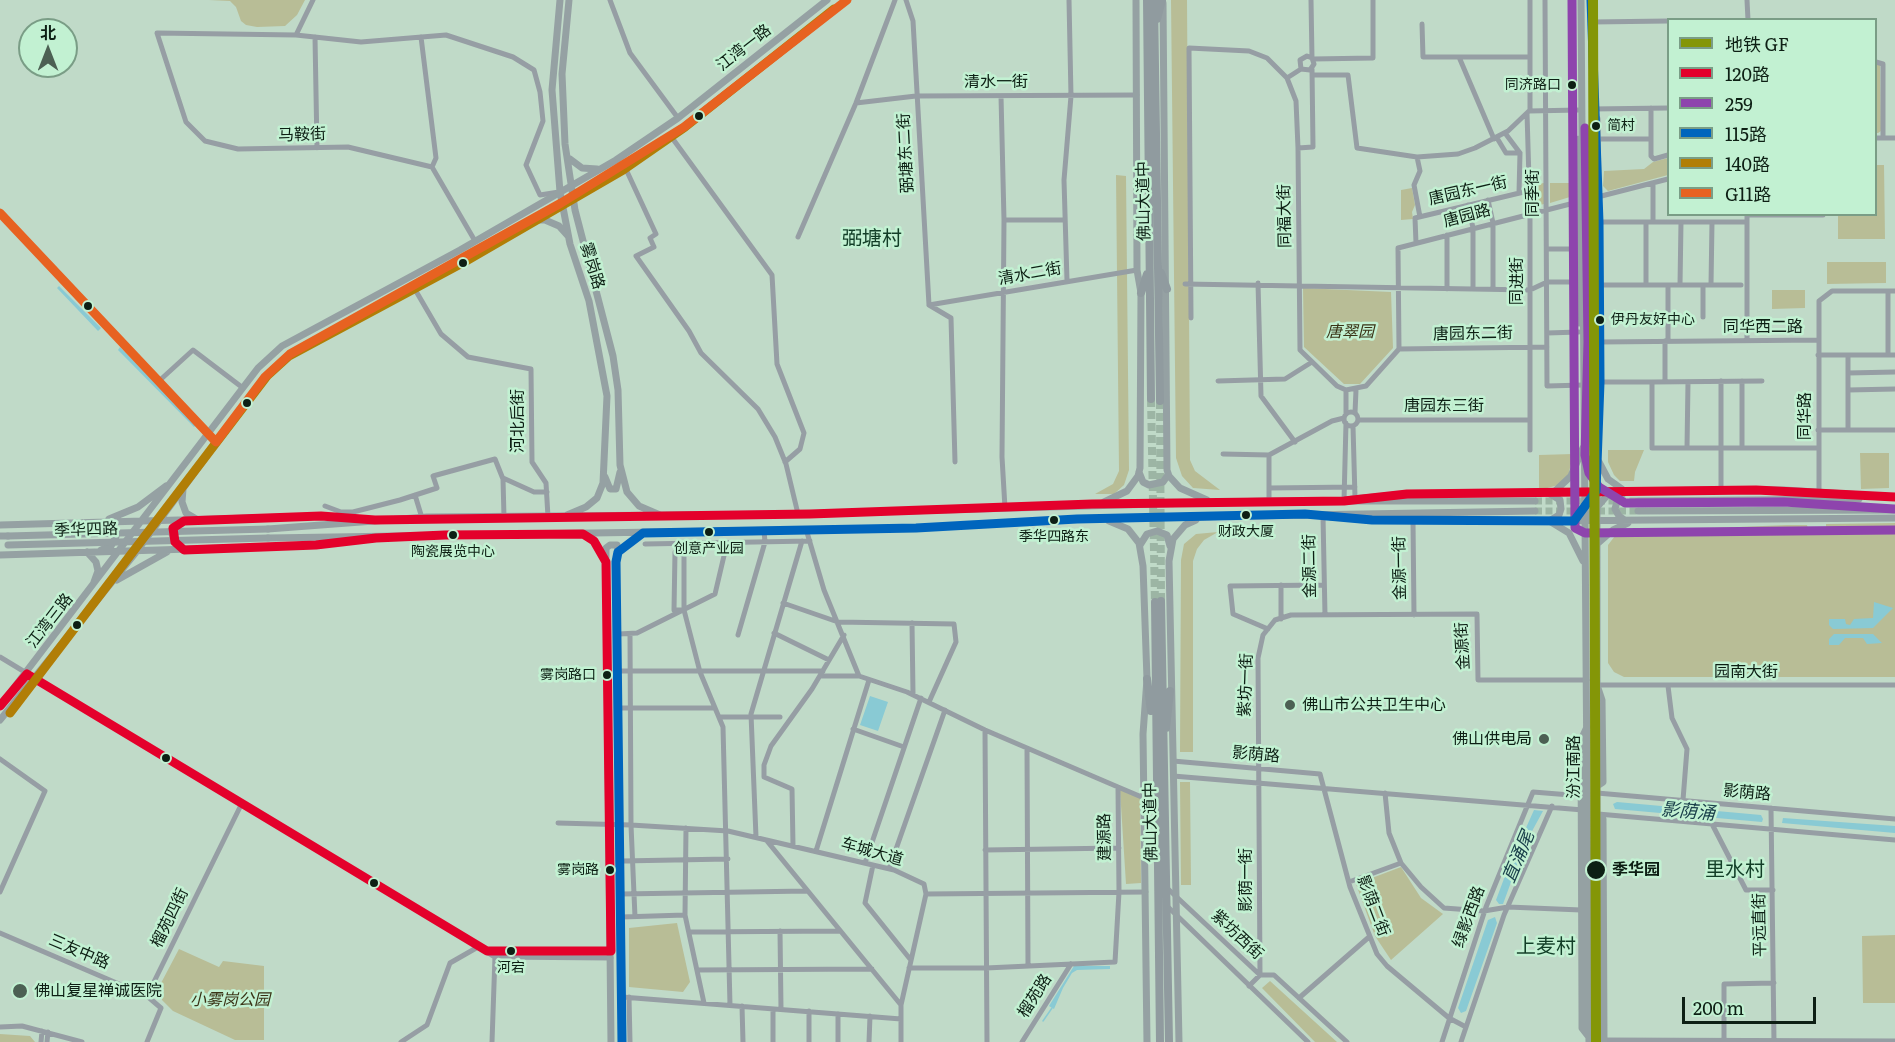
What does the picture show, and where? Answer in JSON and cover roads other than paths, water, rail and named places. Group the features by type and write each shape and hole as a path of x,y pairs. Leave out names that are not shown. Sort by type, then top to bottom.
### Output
{"highway":[{"name":"佛山大道中","path":"1149,0 1155,26 1160,401"},
{"name":"佛山大道中","path":"1149,0 1151,399"},
{"path":"1155,26 1163,0"},
{"path":"1158,266 1167,289"},
{"path":"1141,293 1149,267"},
{"name":"佛山大道中","path":"1158,601 1160,1042"},
{"path":"1147,679 1159,747"},
{"path":"1159,747 1170,691"},
{"name":"佛山大道中","path":"1159,747 1169,1042"}],"main road":[{"name":"雾岗路","path":"560,0 552,90 561,203 589,301 602,357 607,396 603,483 597,498 586,507 561,517"},
{"name":"雾岗路","path":"569,0 561,107 575,210 613,356 618,390 621,467 627,492 639,506 662,516"},
{"name":"江湾一路","path":"475,241 602,168 678,118 826,0"},
{"name":"江湾三路","path":"0,720 137,551 265,376 291,354 532,220 624,165 670,135 847,0"},
{"path":"1136,0 1137,270 1141,293 1139,472 1143,482 1149,485 1163,482 1168,475 1163,0"},
{"path":"1581,0 1579,332 1580,368 1584,386"},
{"path":"1591,0 1596,197 1596,521"},
{"path":"1582,44 1579,110 1584,386"},
{"path":"1594,109 1598,139 1596,197 1599,222 1600,382 1597,432"},
{"path":"567,153 573,163 582,168 602,168"},
{"path":"532,220 545,220 559,226 569,237"},
{"name":"江湾三路","path":"0,706 93,588 258,368 282,346 475,241"},
{"name":"汾江南路","path":"1584,386 1587,680 1585,1013 1589,1039"},
{"path":"1554,492 1571,476 1584,442"},
{"path":"1597,454 1608,480 1626,491"},
{"path":"604,472 610,489 616,489 621,467"},
{"path":"1099,504 1127,491 1139,472"},
{"path":"1168,475 1189,493 1214,502"},
{"path":"99,522 130,511 173,481"},
{"path":"184,486 182,502 186,513 198,520"},
{"path":"1344,501 1407,494 1721,490 1819,492 1895,498"},
{"path":"1574,521 1596,491"},
{"path":"1585,521 1611,491"},
{"path":"1626,491 1618,498 1615,509 1626,521"},
{"path":"1544,492 1556,496 1561,505 1559,515 1549,521"},
{"path":"1638,501 1895,498"},
{"name":"季华四路","path":"4,536 268,528 375,519 798,514 1269,501 1535,501"},
{"path":"1638,511 1895,510"},
{"path":"1305,514 1535,511"},
{"path":"1305,514 1413,521 1895,518"},
{"name":"季华四路","path":"4,546 268,538 916,528 1101,519 1305,514"},
{"path":"0,525 321,516 375,519"},
{"path":"1170,549 1173,539 1185,525 1204,517"},
{"path":"1101,519 1128,529 1140,545 1147,679 1143,734 1148,1042"},
{"path":"184,521 173,528 172,534 175,542 184,550"},
{"path":"1549,521 1564,529 1574,539 1585,569"},
{"name":"汾江南路","path":"1596,521 1601,1041"},
{"path":"1596,545 1613,530 1635,521"},
{"path":"96,552 111,546 116,537 115,530 99,522"},
{"path":"1140,545 1147,534 1157,531 1167,535 1170,549"},
{"path":"618,552 643,533"},
{"path":"583,534 594,541 606,562"},
{"path":"0,555 316,545 376,537"},
{"path":"611,1042 606,562 606,548 610,545 617,545 618,552 616,596 619,634 621,917 626,997 622,1042"},
{"name":"佛山大道中","path":"1170,549 1170,691 1179,1042"},
{"path":"110,585 172,550"},
{"path":"87,552 96,562 98,571 93,588"}],"street":[{"path":"314,0 296,35 361,42 446,35 513,57 534,70 540,92 543,121 526,165 540,195 560,192"},
{"path":"610,0 630,53 678,118"},
{"path":"798,237 856,102 895,0"},
{"name":"弼塘东二街","path":"906,0 913,21 929,305"},
{"path":"1067,281 1064,180 1071,96 1069,0"},
{"path":"1298,148 1313,147 1311,0"},
{"path":"1301,69 1300,60 1307,56 1312,59 1373,58 1373,0"},
{"name":"同进街","path":"1530,0 1527,153 1530,213 1530,450"},
{"name":"同季街","path":"1545,0 1547,386 1584,386"},
{"path":"1747,0 1748,18"},
{"path":"1592,22 1667,21"},
{"path":"1422,24 1423,57 1530,57"},
{"name":"马鞍街","path":"296,35 157,33 173,88 186,122 205,141 238,149 348,147 432,166"},
{"path":"420,37 436,158 432,166 475,241"},
{"path":"315,38 317,148"},
{"path":"1191,318 1188,284 1189,48 1249,51 1267,58 1287,78 1301,69 1348,75 1357,148 1418,158 1458,154 1496,139 1528,112 1579,110"},
{"path":"1460,57 1496,139 1506,153 1527,153"},
{"path":"1877,62 1883,64 1883,138"},
{"name":"同福大街","path":"1287,78 1296,101 1300,350 1312,362"},
{"name":"清水一街","path":"856,102 916,96 1137,95"},
{"path":"1001,96 1004,220 1002,457 1005,508"},
{"path":"1651,108 1652,158 1667,155"},
{"path":"1594,109 1667,108"},
{"path":"1505,133 1520,153 1519,193"},
{"path":"670,135 772,275 777,364 804,434 800,449 786,462"},
{"path":"1877,138 1895,138"},
{"path":"1598,139 1651,139"},
{"path":"1416,243 1418,217 1414,185 1420,171 1418,158"},
{"path":"624,165 656,234 650,238 654,247 636,256 689,331 701,353 758,409 786,462 798,514"},
{"name":"唐园路","path":"1398,289 1398,248 1667,179"},
{"path":"1646,285 1653,183"},
{"name":"唐园东一街","path":"1418,217 1528,191"},
{"path":"1488,200 1494,223 1493,289"},
{"path":"1468,205 1473,228 1473,289"},
{"path":"0,213 216,441"},
{"path":"1706,216 1711,285"},
{"path":"1599,222 1708,222 1766,216"},
{"path":"1747,217 1747,340"},
{"path":"1004,220 1064,220"},
{"path":"1680,285 1681,222"},
{"path":"1447,235 1447,289"},
{"path":"1547,249 1579,249"},
{"name":"清水二街","path":"929,305 1137,270"},
{"path":"1188,284 1258,283 1398,289 1530,290 1547,282 1579,282"},
{"path":"1258,283 1261,396 1295,442"},
{"path":"1603,285 1741,285"},
{"path":"1665,382 1668,285"},
{"path":"1703,285 1703,317"},
{"name":"河北后街","path":"413,286 441,334 468,357 531,369 532,462 546,483 548,517"},
{"path":"1218,381 1259,382 1294,376 1312,362 1337,386 1346,390 1356,390 1366,386 1399,349 1398,289"},
{"name":"同华路","path":"1819,492 1819,304 1824,295 1832,291 1888,291"},
{"path":"1888,355 1888,291 1895,291"},
{"path":"929,305 951,318 955,462"},
{"path":"1547,333 1579,332"},
{"name":"同华西二路","path":"1600,342 1819,340"},
{"name":"唐园东二街","path":"1399,349 1547,347"},
{"path":"159,381 193,350 243,388"},
{"path":"1818,355 1895,355"},
{"path":"1848,355 1848,430"},
{"path":"1848,373 1895,372"},
{"path":"1721,381 1721,490"},
{"path":"1742,381 1742,448"},
{"path":"1600,382 1762,381"},
{"path":"1652,382 1652,448 1818,448"},
{"path":"1687,448 1688,382"},
{"path":"1848,390 1895,389"},
{"path":"1344,501 1346,390"},
{"path":"1355,498 1353,426 1358,420 1355,412 1356,390"},
{"path":"1222,454 1269,455 1332,421 1345,419 1355,412"},
{"path":"1345,419 1353,426"},
{"name":"唐园东三街","path":"1358,420 1530,420"},
{"path":"1818,430 1895,430"},
{"path":"1269,455 1269,501"},
{"path":"325,506 341,512 352,512 415,495 437,488 433,476 495,459 503,478 504,517"},
{"path":"503,478 534,492 546,492"},
{"path":"1269,488 1355,487"},
{"path":"415,495 422,518"},
{"name":"金源二街","path":"1323,516 1325,615"},
{"name":"金源一街","path":"1413,521 1414,615"},
{"path":"806,529 824,590 859,676"},
{"path":"738,636 765,542 764,531"},
{"path":"675,532 674,610 684,610"},
{"path":"756,837 751,717 802,541"},
{"path":"645,544 810,541"},
{"path":"619,634 630,634 715,594 727,543"},
{"path":"675,552 684,555 684,610 700,672 723,726 728,831 730,1005"},
{"path":"1281,585 1281,619"},
{"path":"1324,585 1230,586 1233,614 1268,629 1275,621 1291,615 1325,615"},
{"path":"783,603 838,622 954,624 956,642 930,702"},
{"name":"金源街","path":"1325,615 1477,614 1478,680 1587,680"},
{"path":"912,623 913,694"},
{"name":"紫坊一街","path":"1259,784 1258,658 1263,635 1268,629"},
{"path":"774,633 829,660"},
{"path":"630,634 635,917"},
{"path":"764,777 764,765 771,746 844,635"},
{"path":"0,657 487,951 495,954 611,955"},
{"path":"619,671 821,673 859,676 913,694 986,730 1144,798"},
{"path":"816,851 869,680"},
{"name":"园南大街","path":"1597,686 1895,685"},
{"path":"1668,686 1672,718 1687,749 1683,800"},
{"path":"865,863 921,698"},
{"path":"619,708 715,708"},
{"path":"889,869 945,710"},
{"path":"719,717 780,717"},
{"path":"853,729 904,747"},
{"path":"986,730 987,1042"},
{"path":"1027,748 1028,966"},
{"path":"0,759 45,791 0,892"},
{"name":"影荫路","path":"1173,761 1320,774 1323,789"},
{"path":"754,776 764,777 792,789 793,846"},
{"name":"影荫路","path":"1173,776 1585,809"},
{"name":"影荫一街","path":"1259,784 1260,975"},
{"name":"建源路","path":"909,968 986,969 1115,962 1119,892 1118,787"},
{"name":"影荫二街","path":"1323,789 1349,882 1369,937 1387,966 1449,1018 1466,1027"},
{"name":"影荫路","path":"1528,804 1533,792 1585,796"},
{"name":"影荫路","path":"1597,792 1772,810 1895,819"},
{"path":"1385,794 1389,832 1401,862 1421,887 1444,908 1484,911 1508,907 1585,910"},
{"name":"榴苑四街","path":"147,996 242,803"},
{"name":"绿影西路","path":"1442,1042 1484,911 1528,804"},
{"name":"绿影西路","path":"1461,1042 1508,907 1552,806"},
{"name":"平远直街","path":"1772,810 1774,1041"},
{"name":"影荫路","path":"1597,812 1895,840"},
{"name":"车城大道","path":"558,823 620,824 728,831 889,869 924,884 926,894"},
{"path":"1712,824 1746,890 1773,890"},
{"path":"686,828 686,915 704,1003"},
{"path":"766,839 901,1005"},
{"path":"985,850 1119,848"},
{"path":"621,861 728,860"},
{"path":"1349,882 1401,862"},
{"path":"873,865 865,903 910,959"},
{"name":"紫坊西街","path":"1165,887 1260,975 1274,975 1347,1042"},
{"path":"621,894 807,891"},
{"path":"901,1042 901,1005 926,894 1146,892"},
{"name":"紫坊西街","path":"1166,905 1308,1042"},
{"path":"621,917 686,915"},
{"path":"689,932 840,931"},
{"path":"780,932 781,1009"},
{"name":"三友中路","path":"0,933 147,996"},
{"path":"1299,998 1369,937"},
{"path":"401,1042 427,1025 450,963 478,946"},
{"path":"491,1041 495,954"},
{"name":"榴苑路","path":"1022,1042 1071,964"},
{"path":"697,969 872,969"},
{"path":"1249,986 1260,975"},
{"path":"1724,1040 1724,984 1774,983"},
{"path":"147,996 160,1008 147,1042"},
{"path":"630,1042 626,997 901,1019"},
{"path":"742,1006 743,1042"},
{"path":"773,1009 773,1042"},
{"path":"809,1011 809,1042"},
{"path":"838,1014 838,1042"},
{"path":"869,1042 870,1016"},
{"path":"0,1027 22,1026 82,1042"},
{"path":"41,1042 45,1031"},
{"path":"45,1031 47,1042"},
{"path":"1601,1041 1895,1041"}],"water":[{"path":"59,286 101,328 98,331 57,288"},
{"path":"120,347 196,425 194,427 118,350"},
{"path":"1874,602 1893,608 1873,628 1833,629 1829,625 1829,619 1845,619 1846,624 1850,625 1854,619 1873,618"},
{"path":"1834,634 1873,634 1882,643 1867,644 1863,638 1845,638 1839,645 1829,645 1829,639"},
{"path":"870,696 888,702 878,731 860,725"},
{"name":"影荫涌","path":"1617,802 1761,815 1763,819 1762,822 1615,809 1613,804"},
{"name":"直涌尾","path":"1534,810 1543,811 1525,844 1503,904 1499,904 1496,900"},
{"path":"1783,818 1895,826 1895,833 1782,823"},
{"path":"1495,917 1497,923 1466,1011 1461,1013 1458,1008 1488,920"},
{"path":"1074,966 1110,966 1110,969 1077,970 1072,973 1054,1009 1049,1006"}],"waterway":[{"path":"1043,1021 1052,1008"}],"tunnel":[{"path":"1151,399 1155,602"},
{"path":"1160,401 1161,601"},
{"path":"1535,501 1638,501"},
{"path":"1535,511 1638,511"}],"metro line":[{"name":"GF","path":"1593,0 1596,1042"}],"place":[{"name":"同济路口","path":"1572,85"},
{"name":"简村","path":"1596,126"},
{"name":"伊丹友好中心","path":"1600,320"},
{"name":"财政大厦","path":"1246,515"},
{"name":"季华四路东","path":"1054,520"},
{"name":"创意产业园","path":"709,532"},
{"name":"陶瓷展览中心","path":"453,535"},
{"name":"雾岗路口","path":"607,675"},
{"name":"佛山市公共卫生中心","path":"1290,705"},
{"name":"佛山供电局","path":"1544,739"},
{"name":"雾岗路","path":"610,870"},
{"name":"季华园","path":"1596,870"},
{"name":"河宕","path":"511,951"},
{"name":"佛山复星禅诚医院","path":"20,991"}],"district":[{"name":"弼塘村","path":"872,239"},
{"name":"里水村","path":"1735,870"},
{"name":"上麦村","path":"1546,947"}],"park label":[{"name":"唐翠园","path":"1350,332"},
{"name":"小雾岗公园","path":"230,1000"}]}
